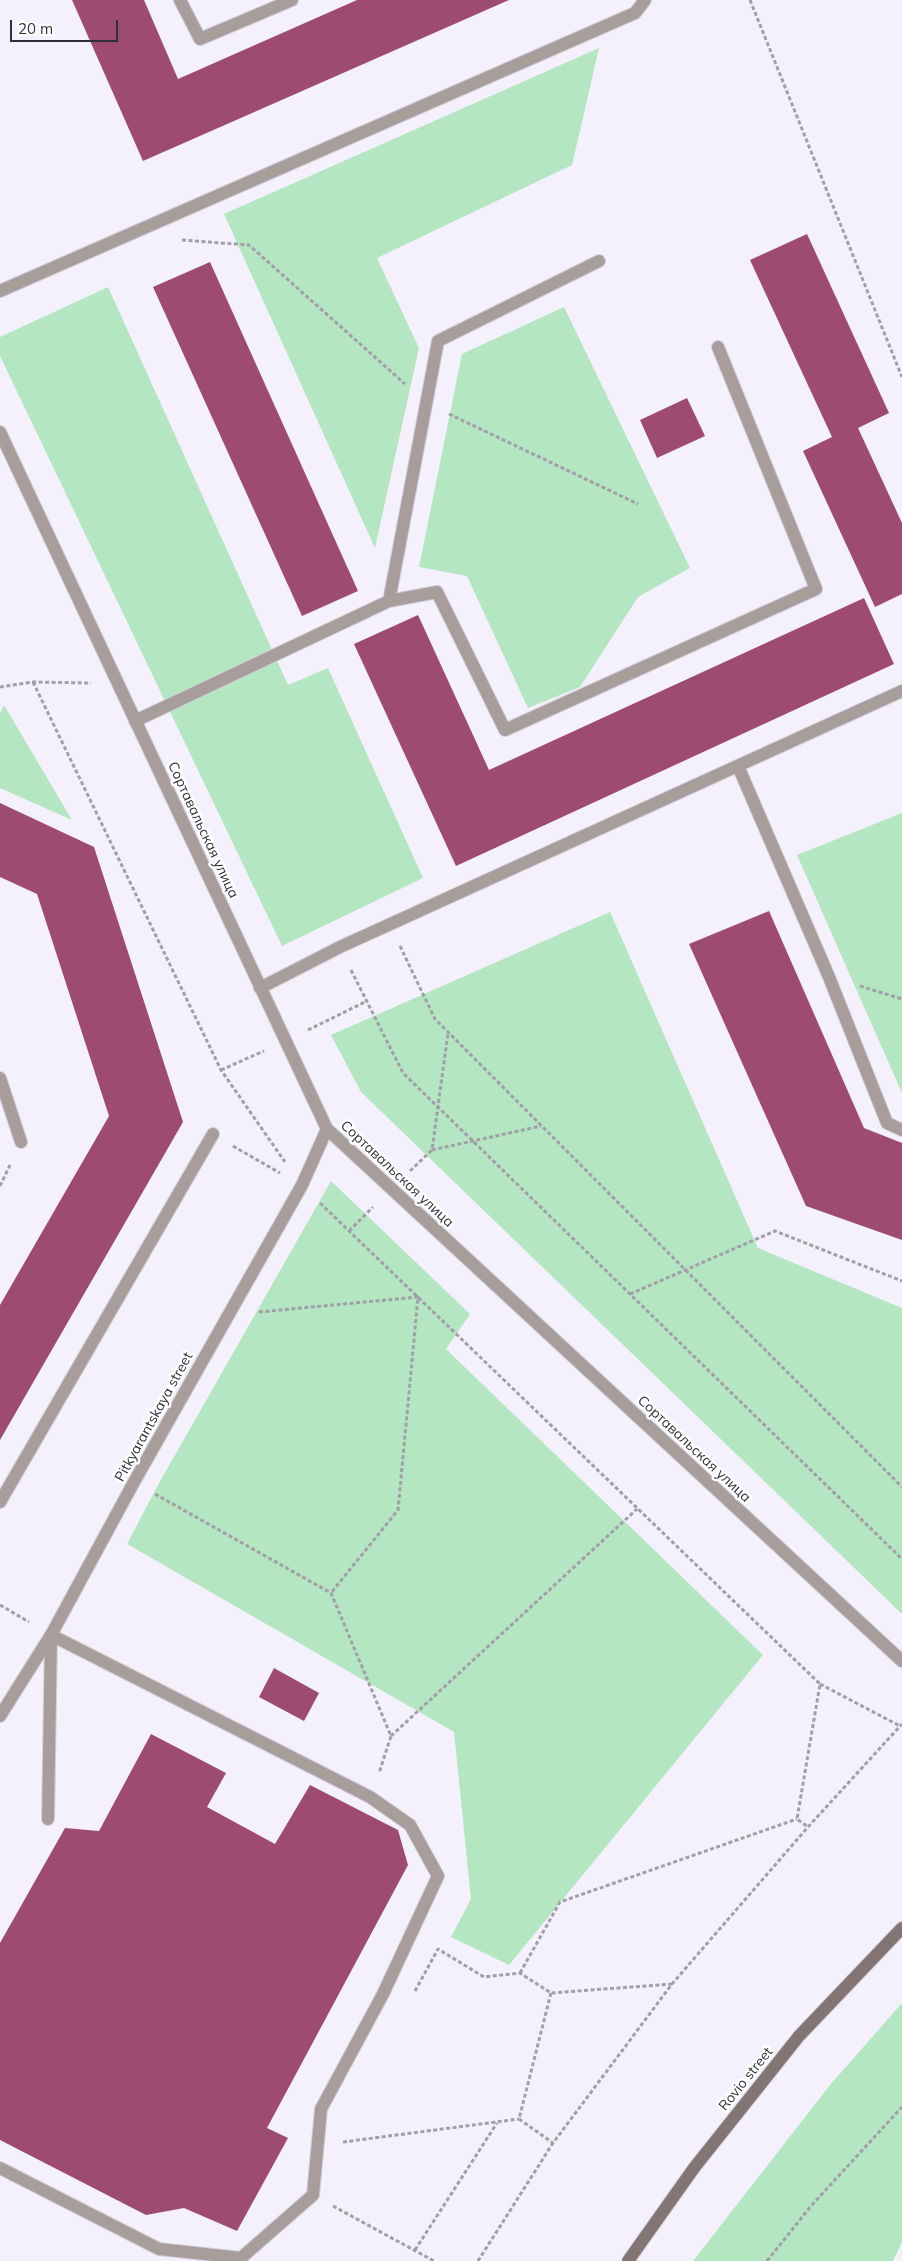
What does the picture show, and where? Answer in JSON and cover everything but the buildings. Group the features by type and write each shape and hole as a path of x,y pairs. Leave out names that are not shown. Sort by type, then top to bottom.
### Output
{"main road":[{"name":"Rovio street","path":"628,2261 694,2168 799,2036 902,1928"}],"street":[{"path":"180,0 200,38 292,0"},
{"path":"0,290 634,13 645,0"},
{"path":"389,601 438,341 599,261"},
{"path":"135,721 389,601 436,592 506,730 816,590 718,348"},
{"name":"Сортавальская улица","path":"0,432 327,1129 902,1662"},
{"path":"260,988 340,947 902,691"},
{"path":"738,766 829,977 887,1123 902,1130"},
{"path":"0,1078 21,1142"},
{"name":"Pitkyarantskaya street","path":"0,1716 51,1635 134,1482 302,1185 327,1129"},
{"path":"0,1502 213,1134"},
{"path":"0,2168 159,2249 241,2258 313,2195 321,2109 383,1994 438,1876 410,1826 370,1797 51,1635 48,1819"}],"path":[{"path":"750,0 902,377"},
{"path":"173,240 249,245 426,403 638,504"},
{"path":"33,682 221,1070 302,1185 820,1684 901,1725 808,1827 672,1984 554,2143 478,2261"},
{"path":"0,687 33,682 118,684"},
{"path":"390,925 435,1020 902,1487"},
{"path":"340,947 403,1073 902,1559"},
{"path":"829,977 902,1000"},
{"path":"432,1150 448,1033"},
{"path":"349,1231 432,1150 541,1126"},
{"path":"213,1134 302,1185"},
{"path":"630,1294 775,1231 902,1280"},
{"path":"228,1315 418,1297"},
{"path":"331,1593 398,1510 418,1297"},
{"path":"134,1482 331,1593 391,1736"},
{"path":"370,1797 391,1736 638,1509"},
{"path":"0,1605 51,1635"},
{"path":"797,1819 820,1684"},
{"path":"797,1819 808,1827"},
{"path":"520,1974 560,1902 797,1819"},
{"path":"411,1997 438,1949 484,1977 520,1974 551,1993 672,1984"},
{"path":"520,2119 551,1993"},
{"path":"768,2261 811,2206 902,2107"},
{"path":"339,2143 520,2119 554,2143"},
{"path":"415,2250 498,2122"},
{"path":"325,2202 434,2261"}],"green space":[{"path":"599,48 572,165 377,258 419,348 375,548 224,214"},
{"path":"108,287 288,685 328,668 423,878 282,946 0,356 0,337"},
{"path":"564,307 690,568 638,597 580,687 528,708 467,576 419,567 462,354"},
{"path":"4,705 72,820 0,788 0,714"},
{"path":"902,813 902,1093 797,855"},
{"path":"610,912 758,1248 902,1308 902,1614 361,1092 331,1035"},
{"path":"331,1181 470,1314 446,1349 763,1655 509,1965 451,1937 471,1899 454,1732 127,1544 158,1485"},
{"path":"902,2003 902,2242 893,2261 693,2261 830,2085"}]}
